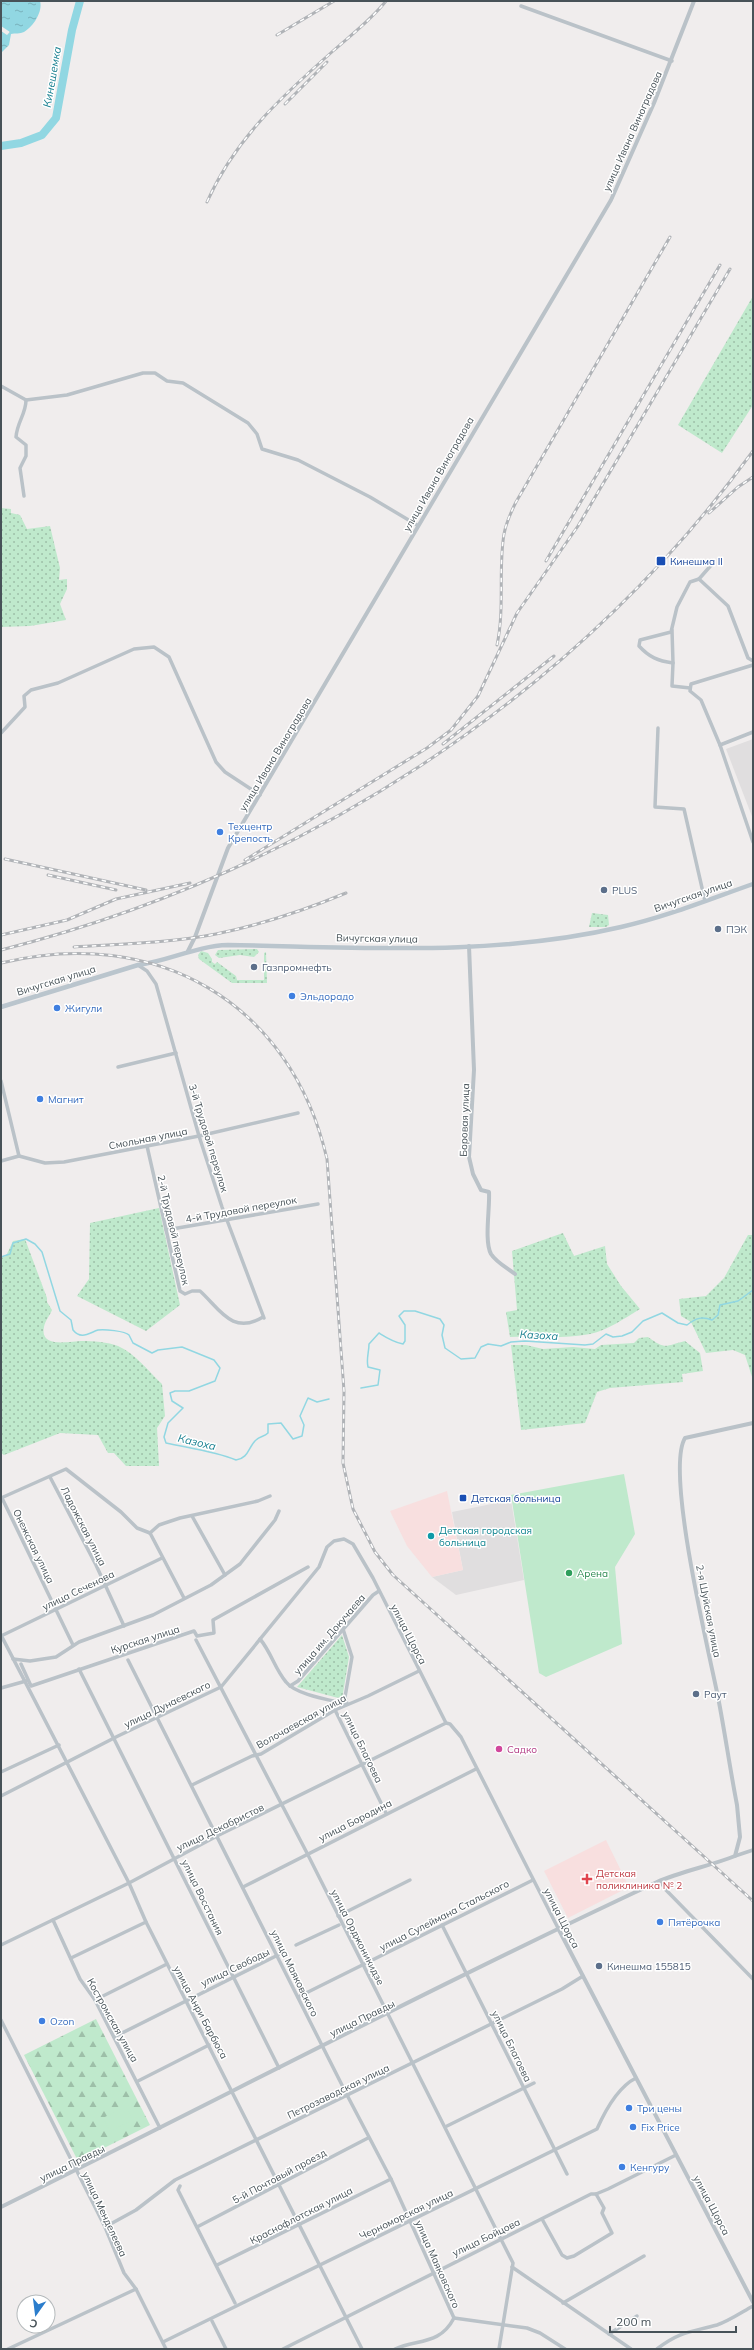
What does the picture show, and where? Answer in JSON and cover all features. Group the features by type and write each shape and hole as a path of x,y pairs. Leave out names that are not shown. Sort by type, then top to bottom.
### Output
{"main road":[{"name":"Вичугская улица","path":"1,1007 138,964 153,963 188,951 209,946 469,946 518,943 612,929 704,901 753,884"}],"street":[{"name":"улица Ивана Виноградова","path":"188,951 195,937 228,848 624,174 672,60 694,1"},
{"path":"521,6 672,60"},
{"path":"1,386 26,400 67,395 142,373 155,373 167,381 183,383 248,423 257,434 262,449 298,460 417,524"},
{"path":"24,496 20,468 27,454 26,445 16,437 19,420 26,410 26,400"},
{"path":"713,563 699,579 690,582 677,607 672,630 672,686 690,689 702,700 720,745 753,842"},
{"path":"699,579 728,606 748,658 753,661"},
{"path":"672,630 640,640 639,646 648,656 661,661 673,663"},
{"path":"1,733 24,707 24,696 32,690 58,683 134,649 154,647 169,657 216,762 224,772 260,795"},
{"path":"690,689 691,684 753,665"},
{"path":"658,728 655,807 684,809 704,901"},
{"path":"720,745 753,732"},
{"name":"Боровая улица","path":"469,946 474,1070 469,1157 473,1174 481,1190 489,1192 490,1211 487,1236 491,1253 515,1274"},
{"name":"3-й Трудовой переулок","path":"138,964 147,971 156,984 199,1136 227,1220 263,1318"},
{"path":"118,1067 176,1053"},
{"path":"1,1081 2,1090 20,1156"},
{"name":"Смольная улица","path":"1,1161 20,1156 45,1162 64,1162 199,1136 298,1113"},
{"name":"2-й Трудовой переулок","path":"147,1146 182,1293 200,1291 221,1315 238,1322 253,1322 263,1318"},
{"name":"4-й Трудовой переулок","path":"166,1230 318,1204"},
{"name":"2-я Шуйская улица","path":"735,1856 740,1837 737,1805 692,1569 682,1501 679,1460 681,1445 685,1438 753,1423"},
{"path":"1,1498 68,1470 121,1512 137,1528 150,1533 184,1598"},
{"name":"Ладожская улица","path":"50,1477 106,1586 124,1626"},
{"path":"150,1533 166,1523 258,1501 270,1496"},
{"name":"Онежская улица","path":"1,1498 73,1645"},
{"name":"Курская улица","path":"14,1659 42,1661 63,1654 73,1645 153,1615 211,1585 240,1564 275,1520 279,1511"},
{"path":"192,1516 225,1576"},
{"name":"улица Дунаевского","path":"1,1796 221,1687 319,1566 330,1543 340,1539 353,1544"},
{"name":"улица Щорса","path":"353,1544 379,1591 446,1723 457,1731 753,2302"},
{"name":"улица Сеченова","path":"1,1636 162,1558"},
{"name":"Курская улица","path":"21,1664 31,1686 194,1631 197,1636 214,1634 213,1620 308,1567"},
{"name":"улица им. Докучаева","path":"290,1686 298,1682 373,1595 379,1591"},
{"path":"260,1639 269,1649 285,1681 290,1686 303,1693 347,1704 345,1697 352,1657 343,1629"},
{"name":"улица Анри Барбюса","path":"1,1636 26,1681 130,1883 146,1922 185,2001 233,2091 362,2349"},
{"name":"улица Орджоникидзе","path":"196,1640 307,1853 388,2013 512,2265 563,2304 631,2349"},
{"name":"улица Маяковского","path":"128,1660 278,1955 368,2138 391,2179 454,2318"},
{"name":"улица Восстания","path":"79,1669 279,2068"},
{"name":"Волочаевская улица","path":"192,1786 256,1755 335,1710 419,1671"},
{"path":"1,1688 26,1681"},
{"name":"улица Благоева","path":"335,1710 386,1813"},
{"name":"улица Декабристов","path":"1,1946 130,1883 217,1836 446,1723"},
{"path":"1,1772 59,1745"},
{"name":"улица Бородина","path":"243,1887 307,1853 476,1769"},
{"path":"735,1856 753,1850"},
{"name":"улица Правды","path":"1,2207 388,2013 660,1881 713,1865 735,1856"},
{"path":"338,1916 410,1880"},
{"name":"улица Сулеймана Стальского","path":"298,1997 533,1880"},
{"path":"660,1881 674,1898 753,1979"},
{"name":"Костромская улица","path":"53,1920 80,1979 95,2000 138,2081 160,2128"},
{"path":"71,1958 146,1922"},
{"path":"296,1945 339,1925"},
{"name":"улица Благоева","path":"442,1925 567,2174"},
{"name":"улица Свободы","path":"114,2037 278,1955"},
{"path":"95,2000 167,1964"},
{"name":"Петрозаводская улица","path":"105,2228 136,2210 175,2180 412,2063 491,2022 562,1989 583,1976"},
{"name":"улица Менделеева","path":"1,2020 105,2228 124,2273 136,2289 166,2349"},
{"path":"138,2081 209,2045"},
{"name":"Черноморская улица","path":"163,2342 410,2221 554,2148 597,2129 610,2104 629,2082 636,2078"},
{"path":"447,2126 534,2083"},
{"name":"5-й Почтовый проезд","path":"197,2227 368,2138"},
{"name":"улица Бойцова","path":"283,2349 500,2238 542,2219 590,2194 596,2194 676,2155"},
{"name":"Краснофлотская улица","path":"217,2266 391,2179"},
{"path":"180,2186 178,2190 235,2303"},
{"path":"542,2219 562,2255 567,2258 574,2256 612,2233 602,2213 604,2208 596,2194"},
{"path":"563,2304 644,2256"},
{"path":"498,2349 504,2325 512,2265"},
{"path":"8,2349 136,2289"},
{"path":"658,2349 669,2340 693,2329 718,2325 753,2306"},
{"path":"609,2334 636,2316"},
{"path":"395,2349 407,2344 418,2344 443,2333 454,2318 527,2328 540,2332 565,2349"},
{"path":"212,2321 226,2349"},
{"path":"418,2344 420,2349"}],"shaded area":[{"path":"753,739 753,819 726,749"},
{"path":"447,1491 463,1570 432,1577 407,1546 390,1511"},
{"path":"511,1500 524,1580 456,1595 432,1577 463,1570 452,1512"},
{"name":"Детская поликлиника № 2","path":"606,1840 629,1887 568,1918 544,1871"}],"green space":[{"path":"753,296 753,405 722,453 678,425"},
{"path":"1,508 11,509 11,513 20,515 27,529 50,526 60,568 59,580 67,579 67,589 60,604 66,620 30,626 1,627"},
{"path":"592,913 608,915 609,925 606,927 589,927"},
{"path":"257,949 259,952 254,957 240,955 219,958 215,955 218,950"},
{"path":"201,951 208,953 212,959 212,962 215,964 217,962 236,976 237,980 264,980 264,953 266,952 267,983 232,983 199,959 198,955"},
{"path":"159,1208 180,1305 146,1331 77,1296 89,1279 90,1223"},
{"path":"563,1233 574,1256 605,1246 607,1264 621,1286 640,1309 610,1327 590,1334 560,1337 510,1337 506,1312 517,1310 512,1251"},
{"path":"748,1235 753,1235 753,1380 745,1355 733,1350 706,1353 691,1322 681,1316 679,1299 706,1296 724,1278"},
{"path":"25,1239 47,1298 47,1302 52,1310 44,1327 44,1334 46,1338 57,1342 91,1341 118,1346 136,1358 162,1384 165,1416 157,1428 159,1466 126,1466 114,1453 108,1453 98,1435 60,1433 4,1455 1,1453 1,1258 6,1256 13,1241"},
{"path":"648,1337 659,1344 666,1346 685,1341 700,1353 703,1371 682,1374 683,1382 610,1388 597,1392 585,1423 521,1430 511,1345 526,1345 543,1349 573,1347 595,1349 601,1345 634,1343 639,1338"},
{"name":"Арена","path":"624,1474 635,1534 615,1567 622,1644 546,1677 539,1673 511,1495"},
{"path":"342,1635 349,1657 342,1699 297,1687"},
{"path":"96,2019 150,2125 78,2161 24,2055"},
{"path":"126,2106 133,2120 110,2131 103,2118"}],"water":[{"path":"1,1 40,1 41,5 39,14 31,26 22,33 11,34 9,45 1,53 1,31 7,35 10,32 1,26"}],"waterway":[{"name":"Кинешемка","path":"1,146 21,143 42,135 56,118 72,30 80,1"},
{"name":"Казоха","path":"1,1257 10,1254 13,1243 26,1239 35,1244 42,1252 60,1311 71,1320 73,1330 79,1335 85,1335 98,1330 119,1331 129,1335 133,1343 152,1353 158,1350 182,1347 214,1360 220,1368 215,1381 189,1391 175,1391 170,1393 172,1401 183,1408 168,1423 164,1437 166,1443 210,1452 236,1460 240,1459 246,1455 256,1440 268,1433 268,1424 281,1423 293,1439 302,1436 304,1425 300,1416 308,1398 317,1402 329,1399"},
{"name":"Казоха","path":"361,1388 378,1385 380,1370 368,1367 367,1361 369,1344 379,1333 390,1340 399,1343 403,1344 405,1341 405,1325 399,1316 404,1311 415,1311 440,1319 444,1325 442,1335 445,1348 461,1359 475,1358 481,1347 488,1344 501,1346 511,1342 525,1341 585,1345 593,1344 606,1334 613,1337 622,1336 632,1332 643,1321 662,1313 678,1323 687,1325 699,1318 712,1320 718,1315 720,1305 738,1301 753,1290"}],"railway":[{"path":"277,35 334,1"},
{"path":"207,202 218,179 231,158 261,120 314,68 367,21 386,1"},
{"path":"285,104 327,62"},
{"path":"497,645 501,617 502,548 507,522 516,502 670,237"},
{"path":"546,561 720,265"},
{"path":"245,860 427,748 451,730 478,696 517,613 578,526 730,269"},
{"path":"1,950 111,917 219,875 322,825 420,766 514,699 601,624 681,541 753,451"},
{"path":"709,513 738,487 753,477"},
{"path":"443,744 554,656"},
{"path":"5,859 146,890"},
{"path":"48,875 116,890"},
{"path":"1,935 67,920 116,899 190,883"},
{"path":"74,947 163,941 216,934 282,916 346,893"},
{"path":"1,963 58,954 112,956 162,967 208,988 249,1018 283,1057 309,1104 327,1159 344,1391 343,1463 353,1509 375,1552 393,1575 753,1901"}],"place":[{"name":"Кинешма II","path":"661,561"},
{"name":"Техцентр Крепость","path":"220,832"},
{"name":"PLUS","path":"604,890"},
{"name":"ПЭК","path":"718,929"},
{"name":"Газпромнефть","path":"254,967"},
{"name":"Эльдорадо","path":"292,996"},
{"name":"Жигули","path":"57,1008"},
{"name":"Магнит","path":"40,1099"},
{"name":"Детская больница","path":"463,1498"},
{"name":"Детская городская больница","path":"431,1536"},
{"name":"Арена","path":"569,1573"},
{"name":"Раут","path":"696,1694"},
{"name":"Садко","path":"499,1749"},
{"name":"Детская поликлиника № 2","path":"587,1879"},
{"name":"Пятёрочка","path":"660,1922"},
{"name":"Кинешма 155815","path":"599,1966"},
{"name":"Ozon","path":"42,2021"},
{"name":"Три цены","path":"629,2108"},
{"name":"Fix Price","path":"633,2127"},
{"name":"Кенгуру","path":"622,2167"}]}
